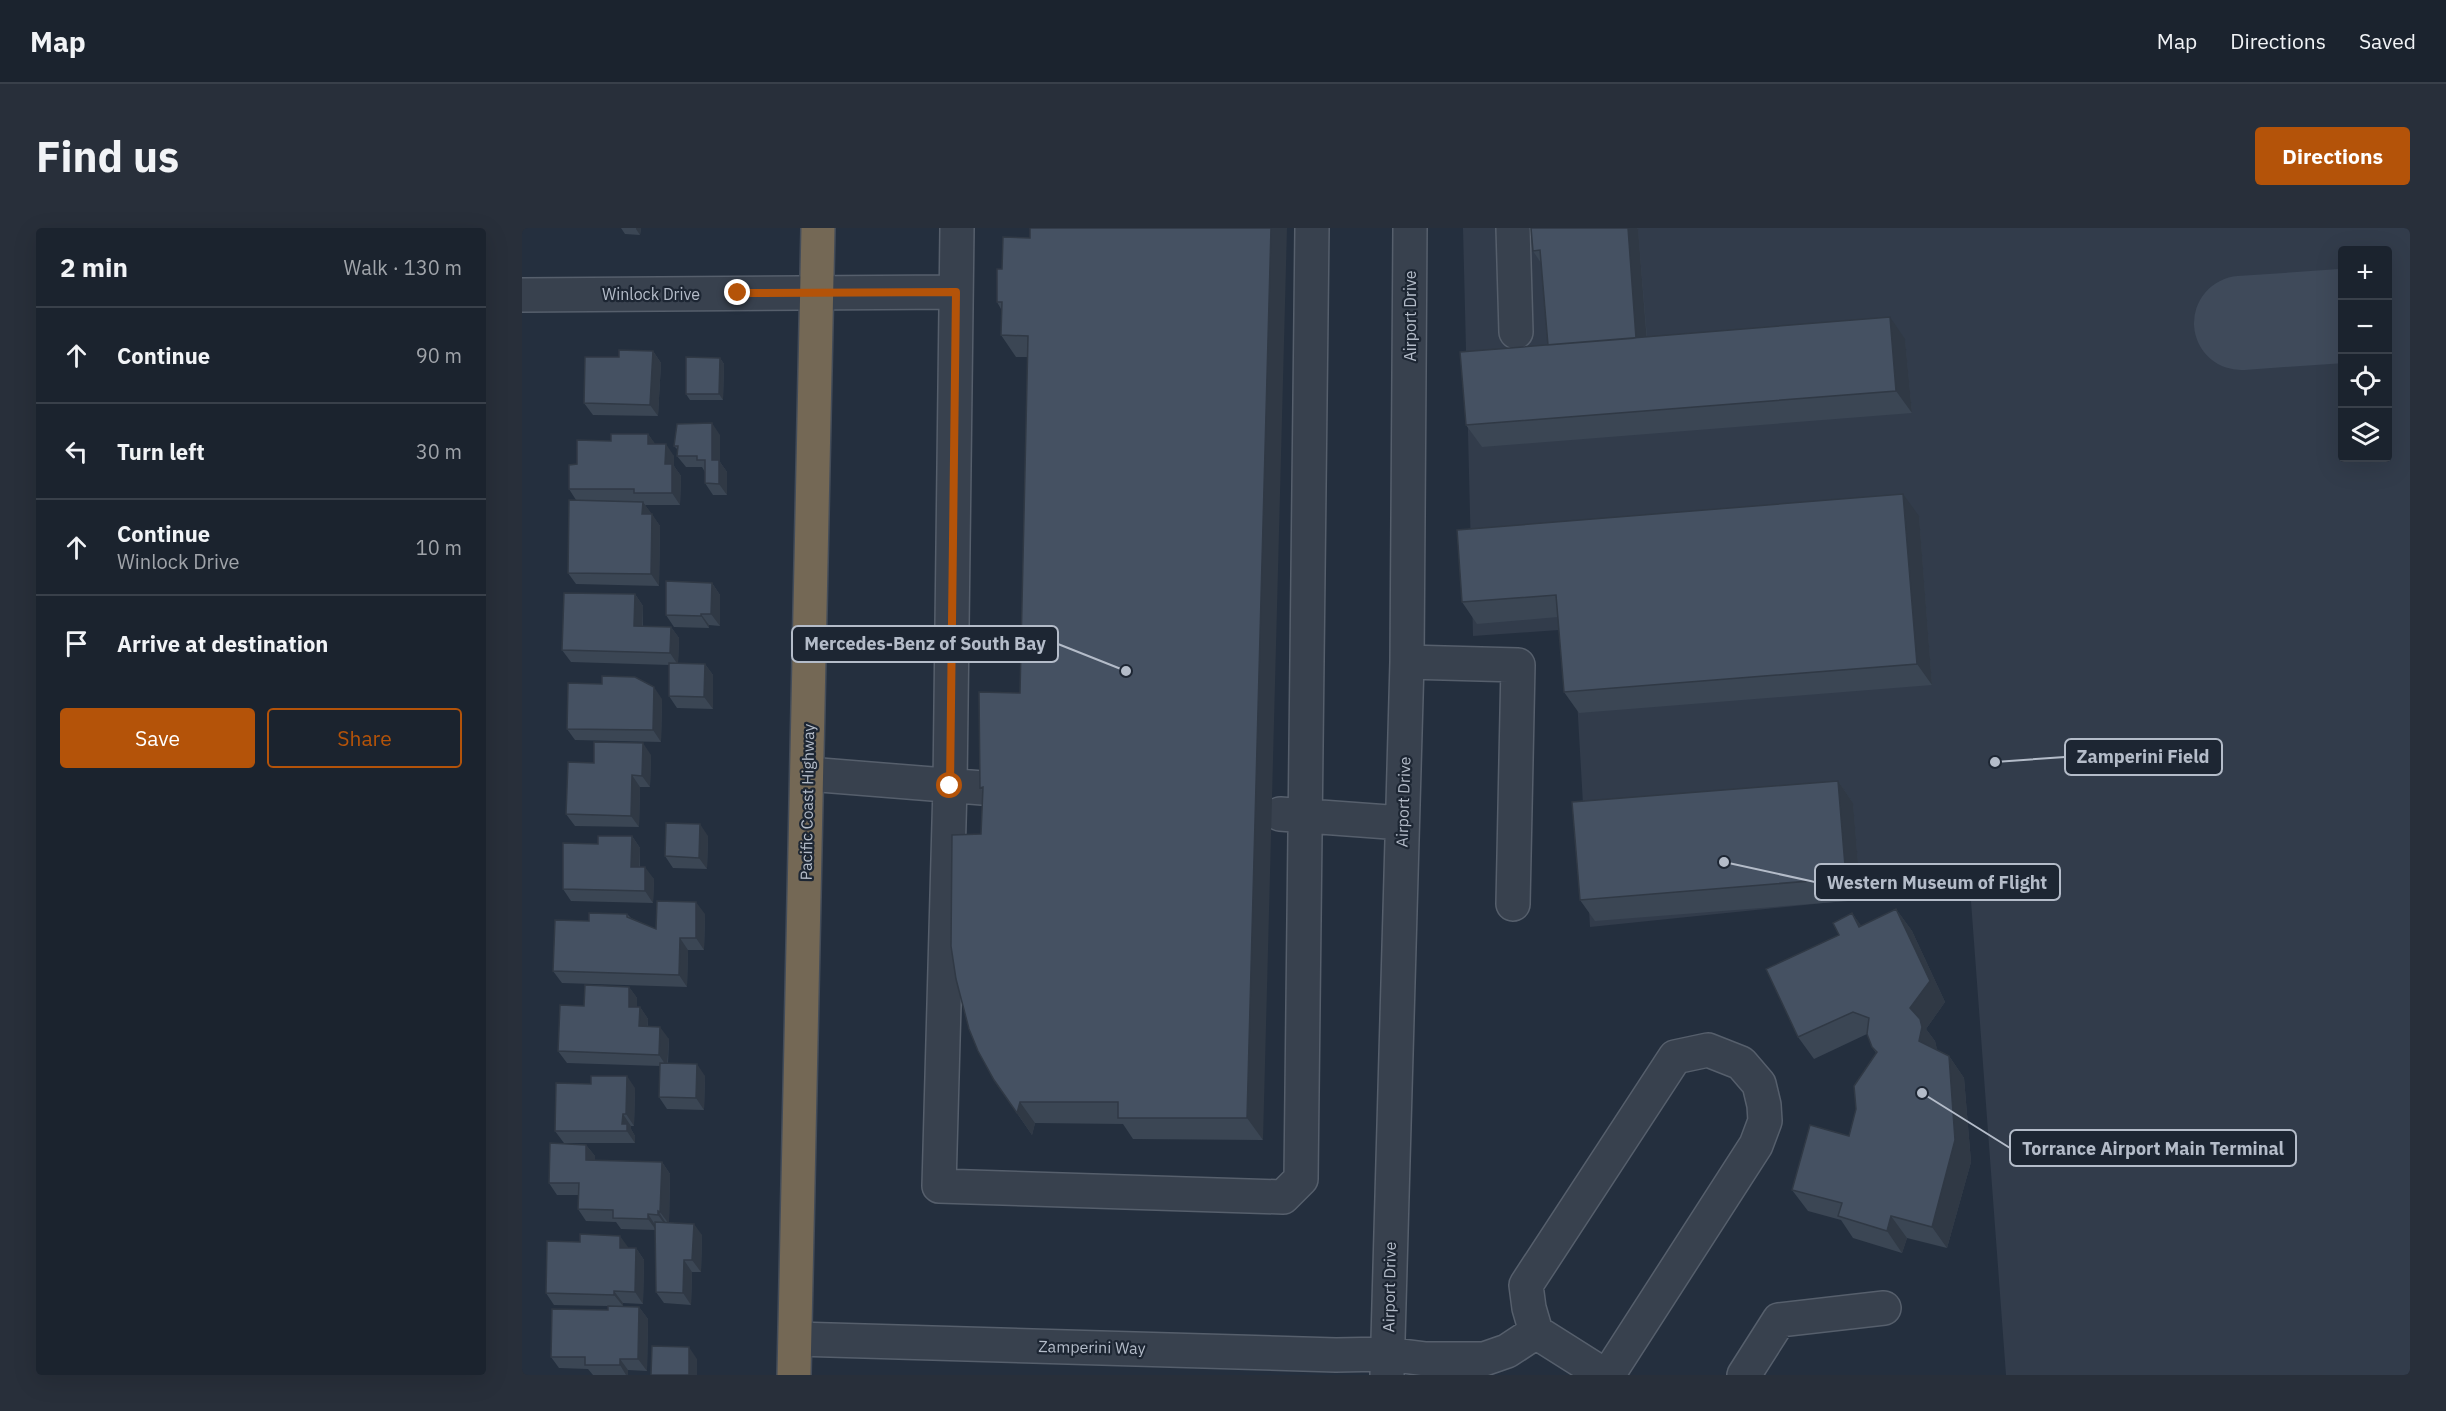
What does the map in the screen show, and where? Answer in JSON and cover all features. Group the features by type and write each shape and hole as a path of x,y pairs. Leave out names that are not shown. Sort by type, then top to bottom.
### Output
{"highway":[{"name":"Pacific Coast Highway","path":"794,1375 818,228"}],"street":[{"path":"957,228 950,786 939,1186 1283,1197 1301,1179 1293,815 1312,228"},
{"name":"Airport Drive","path":"1387,1364 1407,662 1410,228"},
{"path":"1513,228 1516,332"},
{"path":"1276,259 1312,260"},
{"name":"Winlock Drive","path":"522,295 956,292"},
{"path":"1407,662 1518,665 1513,904"},
{"path":"808,774 995,789"},
{"path":"1293,815 1402,823"},
{"path":"1708,1050 1741,1063 1760,1084 1765,1121 1756,1145 1606,1375 1536,1332 1529,1308 1526,1285 1675,1057 1708,1050"},
{"path":"1744,1375 1779,1320 1884,1308"},
{"name":"Zamperini Way","path":"796,1339 1336,1355 1387,1364 1426,1359 1484,1359 1508,1351 1536,1332"}],"shaded area":[{"path":"1463,228 2410,228 2410,1375 2006,1375 1970,888 1590,927 1573,629 1473,636"}],"building":[{"path":"1030,228 1271,228 1247,1118 1118,1118 1118,1102 1020,1102 1017,1113 994,1080 978,1051 969,1029 956,979 951,946 952,835 981,834 983,787 980,788 979,692 1020,693 1028,336 1001,335 1002,302 997,302 997,269 1002,269 1003,237 1030,238"},
{"path":"1531,228 1628,228 1636,338 1548,345 1540,250 1533,251"},
{"path":"1890,317 1896,391 1466,425 1460,352"},
{"path":"619,350 653,351 650,405 584,403 585,357 619,357"},
{"path":"686,357 720,358 719,394 686,394"},
{"path":"712,423 712,460 719,460 719,484 705,483 705,460 697,460 697,456 677,456 678,446 674,446 677,424"},
{"path":"611,434 648,434 648,444 666,444 665,464 672,464 672,493 634,493 634,489 569,489 569,465 577,464 577,440 611,441"},
{"path":"1903,494 1917,664 1564,692 1556,595 1462,602 1457,530"},
{"path":"569,500 643,502 642,514 652,514 651,574 568,573"},
{"path":"666,581 712,583 711,614 666,615"},
{"path":"564,593 635,594 634,626 671,627 670,653 562,650"},
{"path":"669,663 705,664 704,697 669,696"},
{"path":"602,676 635,677 654,687 653,730 567,729 568,683 602,684"},
{"path":"594,742 643,743 642,776 632,775 631,816 566,814 568,762 594,763"},
{"path":"1838,781 1846,878 1580,900 1572,802"},
{"path":"666,823 700,824 699,858 665,856"},
{"path":"598,836 632,836 631,867 645,867 645,891 563,889 563,843 598,844"},
{"path":"657,901 696,902 696,938 680,938 679,975 553,971 555,920 589,921 589,913 627,914 627,917 656,929"},
{"path":"1896,909 1930,981 1910,1008 1920,1019 1922,1027 1919,1041 1949,1056 1955,1140 1932,1227 1891,1216 1887,1231 1838,1216 1842,1203 1792,1190 1810,1125 1849,1136 1856,1109 1854,1086 1877,1052 1872,1047 1867,1034 1869,1018 1853,1012 1798,1037 1766,969 1839,935 1833,923 1852,913 1859,927"},
{"path":"585,985 629,987 629,1007 640,1007 639,1026 660,1027 659,1055 558,1051 560,1005 584,1006"},
{"path":"660,1063 697,1064 696,1098 659,1097"},
{"path":"591,1076 627,1076 626,1114 623,1114 622,1124 627,1124 627,1131 555,1131 556,1083 591,1084"},
{"path":"550,1143 586,1145 586,1160 662,1162 660,1212 658,1211 658,1215 648,1214 648,1219 613,1218 613,1210 578,1209 579,1183 549,1183"},
{"path":"655,1222 694,1224 692,1260 684,1260 683,1293 656,1292"},
{"path":"580,1234 620,1236 620,1248 636,1248 635,1292 614,1291 614,1295 546,1293 547,1241 580,1242"},
{"path":"608,1306 639,1307 638,1359 620,1359 620,1365 585,1365 585,1357 551,1357 552,1309 608,1310"},
{"path":"652,1346 689,1347 689,1375 651,1375"}],"taxiway":[{"path":"2241,323 2338,316"}],"place":[{"name":"Mercedes-Benz of South Bay","path":"1126,671"},
{"name":"Zamperini Field","path":"1995,762"},
{"name":"Western Museum of Flight","path":"1724,862"},
{"name":"Torrance Airport Main Terminal","path":"1922,1093"}],"route":[{"path":"738,293 956,292 950,786"}]}
